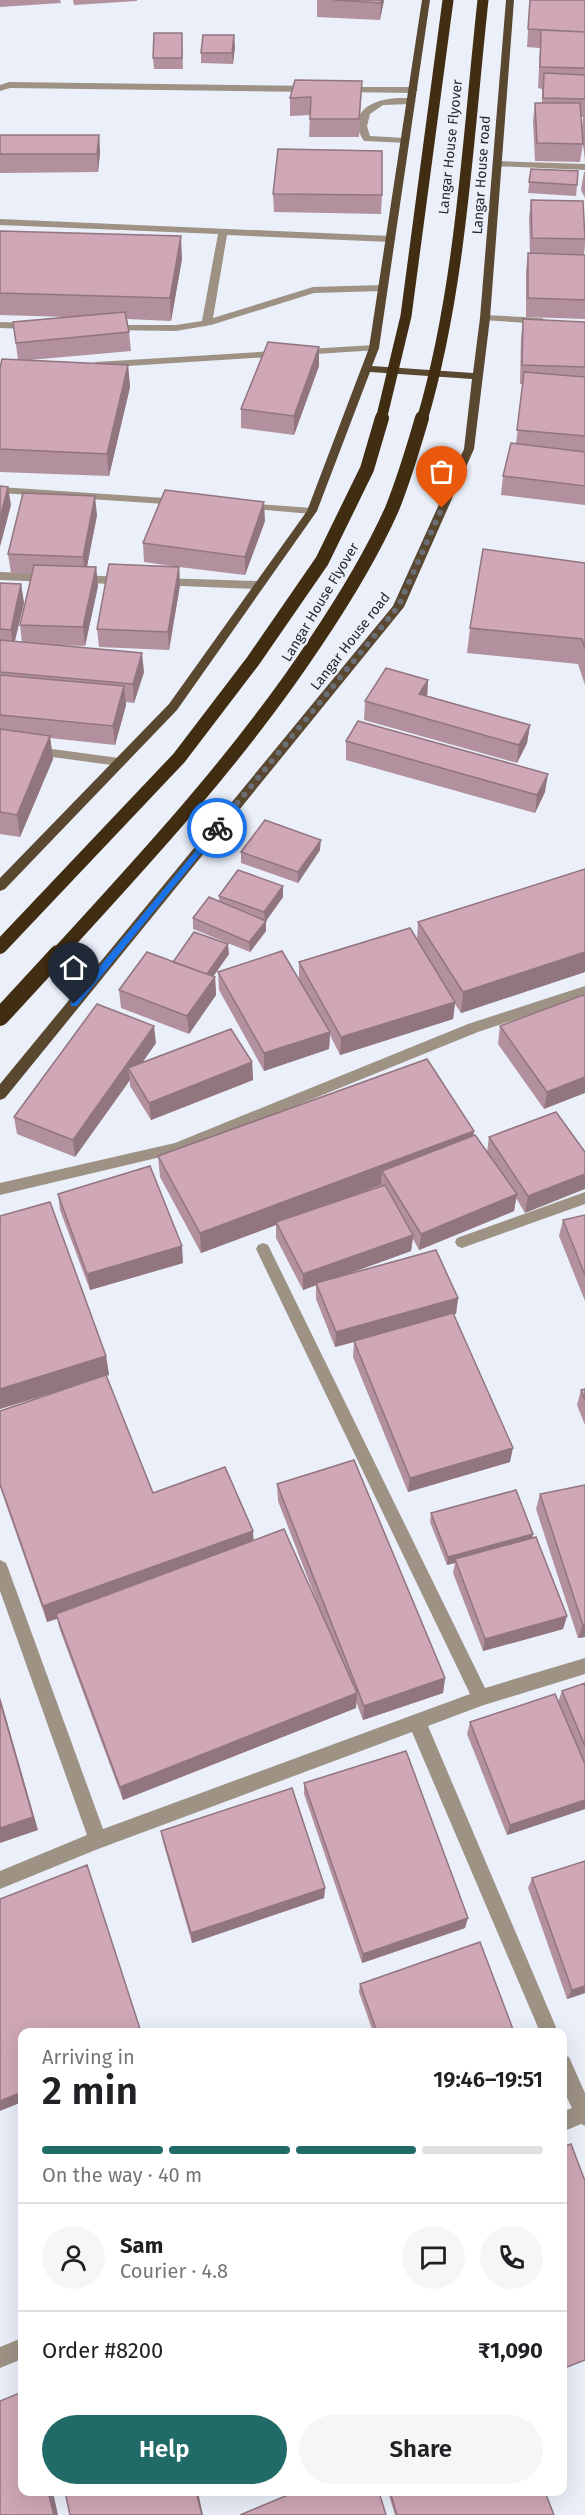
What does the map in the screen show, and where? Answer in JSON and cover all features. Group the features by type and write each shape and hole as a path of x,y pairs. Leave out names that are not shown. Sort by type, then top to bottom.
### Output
{"highway":[{"name":"Langar House Flyover","path":"0,947 179,758 253,661 322,561 367,469 391,386 406,316 448,0"},
{"name":"Langar House Flyover","path":"0,1017 220,774 298,672 362,570 405,474 430,385 444,319 458,221 483,0"}],"main road":[{"path":"0,886 173,707 312,511 368,369 374,348 426,0"},
{"name":"Langar House road","path":"0,1094 398,607 469,448 485,318 510,0"},
{"path":"368,369 478,376"}],"street":[{"path":"0,88 9,85 321,89"},
{"path":"332,89 413,96"},
{"path":"405,141 367,139 363,132 363,122 365,113 371,106 413,96"},
{"path":"497,164 585,167"},
{"path":"0,222 391,239"},
{"path":"207,323 223,232"},
{"path":"94,327 176,328 207,323 313,290 383,288"},
{"path":"485,318 552,321"},
{"path":"0,325 47,326"},
{"path":"82,366 374,348"},
{"path":"0,490 197,503"},
{"path":"231,506 312,511"},
{"path":"0,576 260,585"},
{"path":"0,746 120,762"},
{"path":"0,1189 177,1148 473,1028 585,991"},
{"path":"462,1242 585,1198"},
{"path":"263,1249 481,1698"},
{"path":"0,1568 98,1840"},
{"path":"0,1880 98,1840 481,1698 585,1666"},
{"path":"417,1722 547,2028"},
{"path":"567,2076 584,2115 567,2120"},
{"path":"0,2358 18,2350"}],"building":[{"path":"334,0 381,0 381,3"},
{"path":"530,0 585,0 585,32 528,29"},
{"path":"541,30 585,32 585,68 540,67"},
{"path":"154,33 182,33 182,58 153,58"},
{"path":"203,35 234,35 232,53 201,53"},
{"path":"544,73 585,75 585,99 543,98"},
{"path":"295,80 362,81 359,119 310,119 311,97 290,98"},
{"path":"535,103 580,103 583,144 537,143"},
{"path":"0,135 99,135 97,154 0,154"},
{"path":"278,149 382,151 382,195 273,194"},
{"path":"531,169 578,171 577,185 529,182"},
{"path":"531,200 583,201 585,239 532,238"},
{"path":"0,231 181,236 170,298 0,293"},
{"path":"528,253 585,255 585,300 528,298"},
{"path":"125,312 129,332 16,343 13,322"},
{"path":"523,319 585,322 585,367 522,365"},
{"path":"268,342 319,347 294,416 241,409"},
{"path":"2,359 128,365 107,454 0,449"},
{"path":"524,372 585,377 585,436 517,430"},
{"path":"511,443 585,452 585,486 503,476"},
{"path":"0,486 8,487 0,518"},
{"path":"165,490 264,502 245,557 143,543"},
{"path":"23,493 95,496 83,557 8,554"},
{"path":"483,549 585,563 585,649 582,639 470,628"},
{"path":"109,564 179,567 168,632 97,629"},
{"path":"34,565 96,567 83,627 20,625"},
{"path":"0,583 21,584 11,630 0,629"},
{"path":"0,640 142,653 133,684 0,672"},
{"path":"386,668 428,680 419,694 530,725 519,745 365,701"},
{"path":"0,675 124,686 113,726 0,715"},
{"path":"358,721 548,774 537,795 346,741"},
{"path":"0,729 50,736 17,815 0,812"},
{"path":"265,820 321,840 298,872 241,852"},
{"path":"585,869 585,952 463,992 418,922"},
{"path":"238,870 283,886 264,912 219,896"},
{"path":"209,897 266,921 249,942 193,918"},
{"path":"410,928 455,1002 341,1037 299,962"},
{"path":"194,932 228,944 207,974 173,962"},
{"path":"282,951 330,1032 264,1053 218,972"},
{"path":"147,952 215,977 187,1016 119,990"},
{"path":"583,995 585,997 585,1077 547,1092 500,1026"},
{"path":"97,1004 154,1026 73,1140 14,1117"},
{"path":"231,1029 252,1062 149,1103 128,1068"},
{"path":"427,1059 474,1131 200,1233 158,1156"},
{"path":"556,1112 585,1152 585,1174 528,1196 489,1137"},
{"path":"475,1135 517,1194 421,1234 382,1171"},
{"path":"150,1166 182,1246 87,1274 58,1194"},
{"path":"385,1185 413,1235 303,1274 276,1222"},
{"path":"50,1202 106,1356 0,1389 0,1216"},
{"path":"585,1215 585,1275 563,1220"},
{"path":"436,1250 458,1298 336,1332 316,1283"},
{"path":"453,1313 513,1448 410,1478 354,1341"},
{"path":"106,1375 153,1493 225,1467 253,1531 43,1606 0,1484 0,1411"},
{"path":"354,1460 445,1678 364,1706 277,1484"},
{"path":"585,1485 585,1625 583,1625 540,1494"},
{"path":"516,1490 533,1534 448,1557 431,1513"},
{"path":"284,1529 357,1693 120,1787 56,1614"},
{"path":"536,1537 567,1616 485,1639 455,1559"},
{"path":"585,1683 585,1746 562,1691"},
{"path":"555,1694 585,1764 585,1800 510,1825 470,1722"},
{"path":"0,1701 33,1817 0,1828"},
{"path":"406,1751 468,1918 363,1954 304,1783"},
{"path":"292,1788 325,1888 191,1933 161,1831"},
{"path":"585,1861 585,1986 572,1990 532,1878"},
{"path":"87,1865 140,2028 18,2028 18,2094 0,2101 0,1899"},
{"path":"480,1942 512,2028 376,2028 360,1984"},
{"path":"571,2144 585,2181 585,2360 567,2367 567,2145"},
{"path":"18,2394 18,2496 49,2496 54,2515 0,2515 0,2401"},
{"path":"66,2496 197,2496 202,2515 70,2515"},
{"path":"285,2496 380,2496 386,2515 240,2515"},
{"path":"391,2496 547,2496 554,2515 397,2515"}],"way so far":[{"path":"217,828 398,607 442,508"}],"route":[{"path":"74,1004 217,828"}]}
